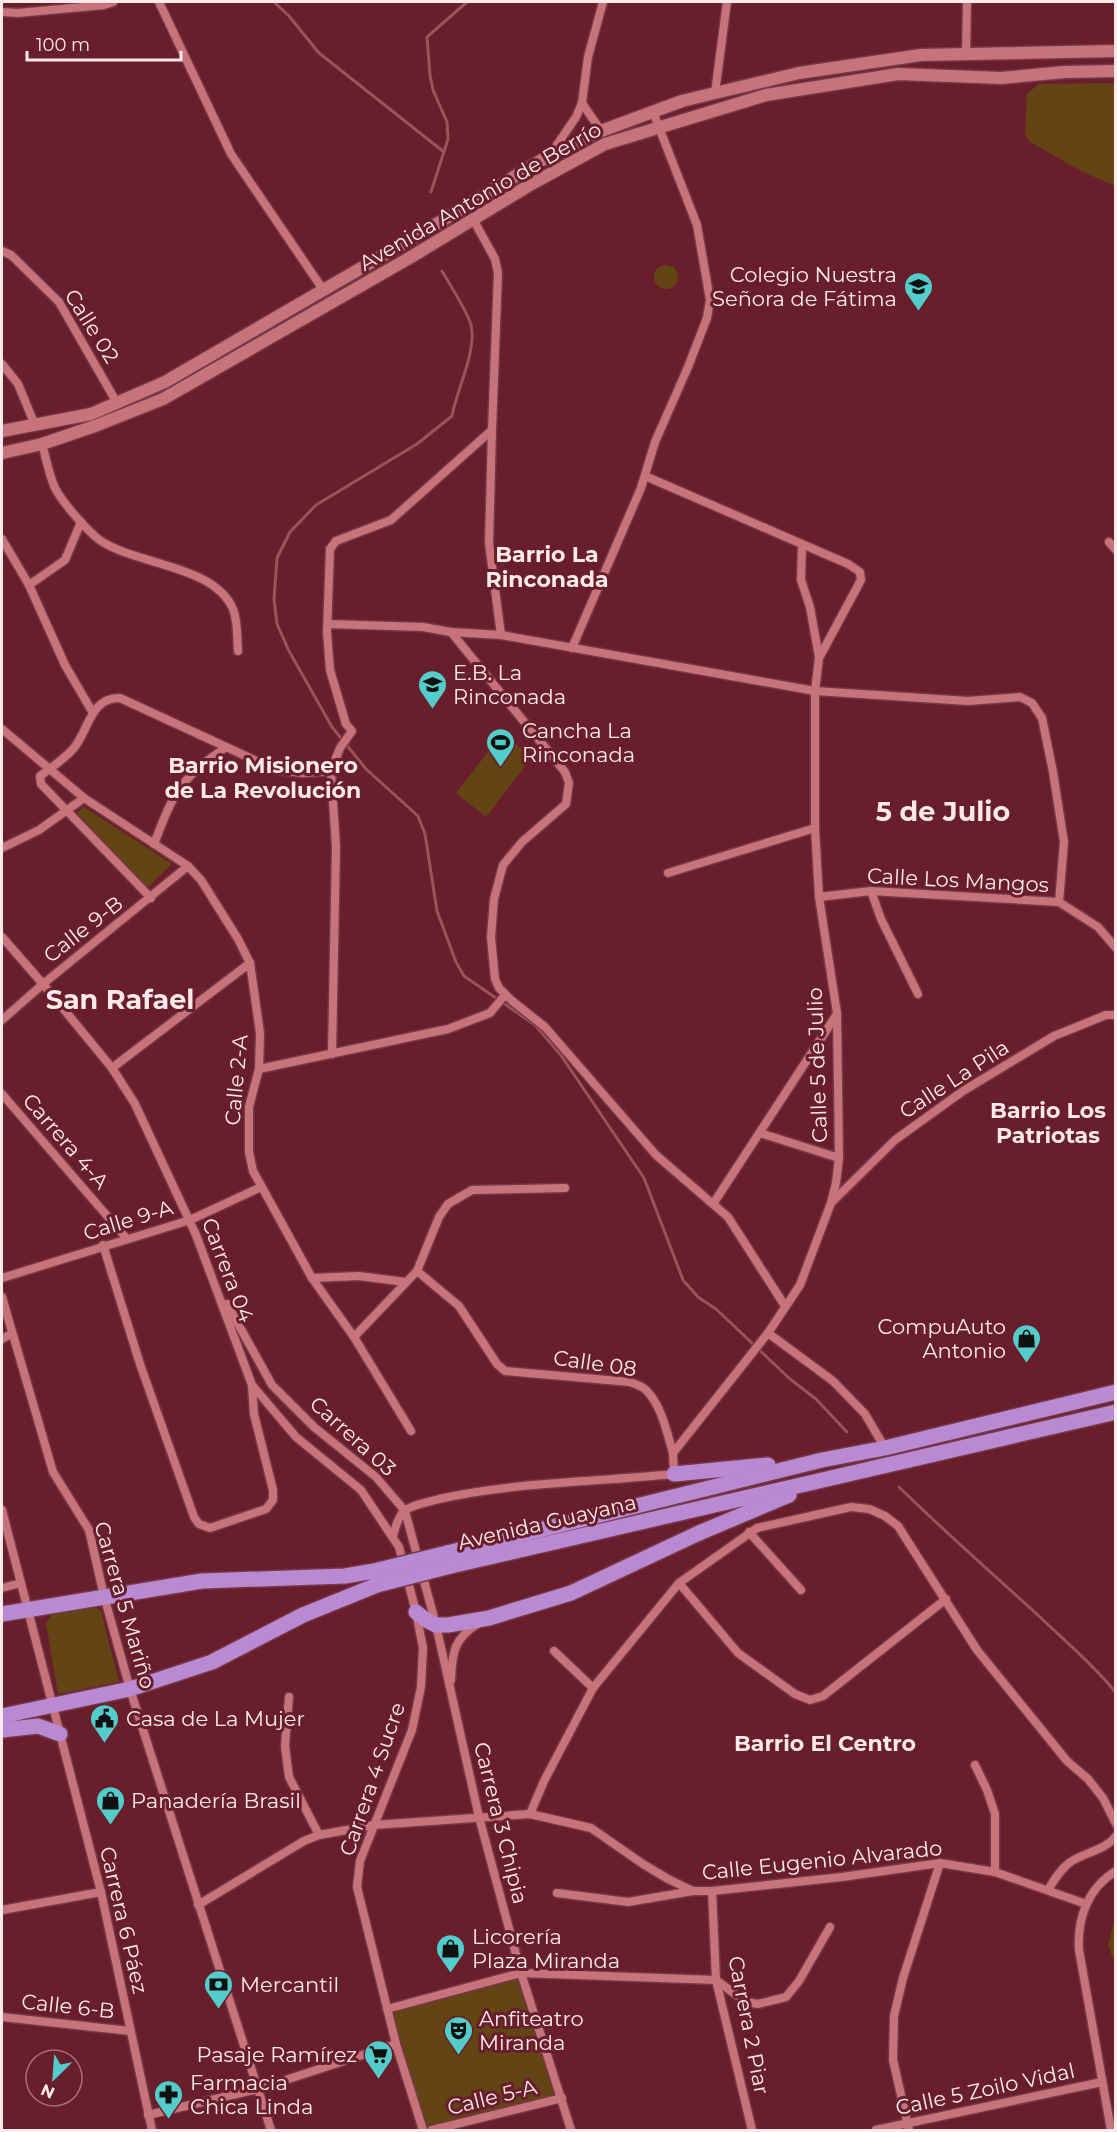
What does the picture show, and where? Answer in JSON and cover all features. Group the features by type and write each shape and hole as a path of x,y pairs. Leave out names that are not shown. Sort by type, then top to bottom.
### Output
{"highway":[{"name":"Avenida Guayana","path":"2,1716 130,1689 212,1662 375,1578 822,1460 885,1448 1116,1392"},
{"name":"Avenida Guayana","path":"449,1560 828,1479 1116,1412"},
{"path":"674,1474 822,1460"},
{"path":"416,1612 426,1620 448,1625 489,1618 571,1593 699,1533 828,1479"},
{"name":"Avenida Guayana","path":"2,1614 27,1608 202,1581 345,1576 375,1578"},
{"path":"2,1724 20,1712"},
{"path":"2,1730 38,1726 60,1734"}],"street":[{"path":"2,12 18,13 104,5 113,2"},
{"path":"159,2 231,154 324,291"},
{"path":"550,155 576,117 582,103 588,57 603,2"},
{"path":"715,93 726,2"},
{"path":"966,54 967,2"},
{"name":"Avenida Antonio de Berrío","path":"2,431 91,414 165,382 324,291 550,155 601,131 682,101 800,73 885,59 921,55 1116,51"},
{"name":"Avenida Antonio de Berrío","path":"2,453 42,444 163,399 411,257 528,186 605,144 766,95 898,74 1001,78 1065,72 1116,71"},
{"path":"582,103 601,131"},
{"path":"572,648 641,488 655,442 707,318 710,300 697,225 653,112"},
{"path":"473,219 495,258 498,273 489,543 501,635"},
{"name":"Calle 02","path":"2,251 11,255 59,302 117,403"},
{"path":"2,364 18,384 35,425"},
{"path":"332,1054 336,847 331,771 340,748 352,730 346,724 330,670 327,632 329,554 336,541 392,520 492,429"},
{"path":"42,444 55,488 81,522 98,539 118,551 192,575 216,589 226,599 234,611 238,651"},
{"path":"645,476 802,545 801,580 810,607 819,658"},
{"path":"29,585 65,560 81,522"},
{"path":"2,539 29,585 65,665 93,713"},
{"path":"1109,542 1116,550"},
{"name":"Calle 5 de Julio","path":"674,1453 764,1337 800,1285 831,1203 836,1183 839,1158 837,1013 819,897 815,828 815,691 819,658 861,580 860,572 854,567 802,545"},
{"path":"328,624 423,627 451,632 501,635 815,691 968,701 1020,697 1032,703 1042,718 1053,772 1064,842 1059,902"},
{"path":"451,632 565,772 569,783 566,804 522,842 503,865 494,899 491,937 495,979 503,997 545,1027 656,1155 728,1216 785,1306"},
{"path":"151,898 41,784 40,776 72,750 101,703 110,698 120,698 276,770 303,773 331,771"},
{"name":"Calle 2-A","path":"2,729 84,798 188,866 201,880 238,939 250,963 260,1033 259,1069 249,1107 249,1152 253,1171 312,1278 354,1337 411,1431"},
{"path":"154,844 177,790 196,768 225,748"},
{"path":"2,848 39,830 84,798"},
{"path":"668,873 815,828"},
{"name":"Calle 9-B","path":"2,1020 188,866"},
{"path":"871,891 881,919 918,994"},
{"name":"Calle Los Mangos","path":"819,897 871,891 1059,902 1098,927 1116,948"},
{"name":"Carrera 04","path":"2,937 112,1068 135,1104 190,1220 252,1385 296,1437 361,1490 399,1547 416,1612"},
{"path":"112,1068 250,963"},
{"path":"259,1069 448,1029 490,1013 503,997"},
{"path":"713,1204 837,1013"},
{"name":"Calle La Pila","path":"831,1203 895,1140 963,1091 1054,1036 1106,1015 1116,1015"},
{"name":"Carrera 4-A","path":"2,1094 127,1239"},
{"path":"760,1133 839,1158"},
{"name":"Calle 9-A","path":"2,1278 190,1220 261,1187"},
{"path":"354,1337 417,1271 439,1217 448,1204 472,1190 565,1188"},
{"path":"104,1245 140,1364 194,1517 199,1524 210,1528 266,1509 273,1500 273,1490 254,1414 252,1385"},
{"name":"Calle 08","path":"417,1271 459,1306 497,1364 506,1371 630,1382 646,1389 656,1403 674,1453"},
{"path":"312,1278 359,1276 405,1282"},
{"name":"Carrera 03","path":"217,1288 272,1384 314,1427 376,1477 405,1511 436,1624"},
{"name":"Carrera 5 Mariño","path":"2,1297 52,1472 89,1530 104,1596 130,1689 271,2130"},
{"path":"2,1339 11,1334"},
{"path":"764,1337 833,1380 865,1414 885,1448"},
{"path":"393,1536 405,1511 421,1504 469,1493 541,1484 674,1474 674,1453"},
{"path":"530,1814 544,1781 592,1688 679,1583 757,1528 851,1507 869,1509 885,1516 898,1526 978,1650 1067,1761 1088,1779 1103,1798 1116,1824"},
{"name":"Carrera 6 Páez","path":"2,1510 100,1892 152,2130"},
{"path":"749,1532 801,1590"},
{"path":"2,1588 21,1583"},
{"path":"679,1583 738,1653 795,1694 810,1700 823,1696 946,1599"},
{"name":"Carrera 4 Sucre","path":"416,1612 423,1648 421,1687 412,1730 360,1861 357,1887 396,2044 423,2130"},
{"path":"451,1692 452,1660 457,1643 466,1632 489,1618"},
{"name":"Carrera 3 Chipia","path":"436,1624 479,1817 521,1973 571,2130"},
{"path":"554,1652 592,1688"},
{"path":"290,1697 285,1746 289,1777 319,1835"},
{"path":"975,1765 995,1814 995,1872"},
{"name":"Calle Eugenio Alvarado","path":"198,1905 304,1841 319,1835 374,1825 530,1814 591,1828 643,1864 693,1891 842,1877 940,1863 995,1872 1086,1904"},
{"path":"1048,1890 1068,1863 1110,1844 1116,1836"},
{"path":"908,2127 894,2060 894,2016 903,1978 940,1863"},
{"path":"1111,2130 1078,1950 1079,1923 1086,1904 1096,1887 1112,1873"},
{"path":"557,1893 628,1902 693,1891"},
{"name":"Carrera 2 Piar","path":"712,1891 717,1980 752,2130"},
{"path":"2,1910 100,1892"},
{"path":"387,2009 521,1973 717,1980 746,2002 758,2004 786,1997 799,1981 830,1927"},
{"name":"Calle 6-B","path":"2,2017 130,2031"},
{"path":"148,2115 258,2089 396,2044"},
{"name":"Calle 5 Zoilo Vidal","path":"876,2130 908,2127 1102,2082"},
{"name":"Calle 5-A","path":"432,2130 561,2098"}],"shaded area":[{"path":"1115,83 1115,186 1081,171 1030,142 1025,134 1027,94 1039,84"},
{"path":"666,265 674,269 678,277 674,285 666,289 658,285 654,277 658,269"},
{"name":"Cancha La Rinconada","path":"502,734 532,757 486,817 456,793"},
{"path":"84,807 172,864 147,888 77,813"},
{"path":"92,1605 101,1611 119,1682 58,1694 46,1623 55,1611"},
{"path":"1115,1918 1115,1964 1108,1945"},
{"path":"519,1978 557,2095 426,2128 391,2012"}],"waterway":[{"path":"274,2 289,16 319,53 444,152"},
{"path":"431,192 448,139 447,122 433,90 427,37 467,2"},
{"path":"442,271 466,313 471,325 472,336 469,358 452,416 417,444 316,505 290,532 277,558 274,599 277,624 289,651 332,727 366,769 418,816 425,834 437,911 456,962 464,976 535,1025 560,1054 644,1178 683,1280 698,1297 716,1309 790,1379 816,1399 847,1432"},
{"path":"899,1487 1080,1654 1116,1693"}],"place":[{"name":"Colegio Nuestra Señora de Fátima","path":"918,312"},
{"name":"E.B. La Rinconada","path":"432,710"},
{"name":"Cancha La Rinconada","path":"501,768"},
{"name":"CompuAuto Antonio","path":"1027,1364"},
{"name":"Casa de La Mujer","path":"105,1744"},
{"name":"Panadería Brasil","path":"110,1826"},
{"name":"Licorería Plaza Miranda","path":"451,1974"},
{"name":"Mercantil","path":"219,2010"},
{"name":"Anfiteatro Miranda","path":"458,2056"},
{"name":"Pasaje Ramírez","path":"378,2080"},
{"name":"Farmacia Chica Linda","path":"169,2120"}],"district":[{"name":"Barrio La Rinconada","path":"547,566"},
{"name":"Barrio Misionero de La Revolución","path":"263,778"},
{"name":"5 de Julio","path":"943,811"},
{"name":"San Rafael","path":"120,999"},
{"name":"Barrio Los Patriotas","path":"1048,1122"},
{"name":"Barrio El Centro","path":"825,1743"}]}
